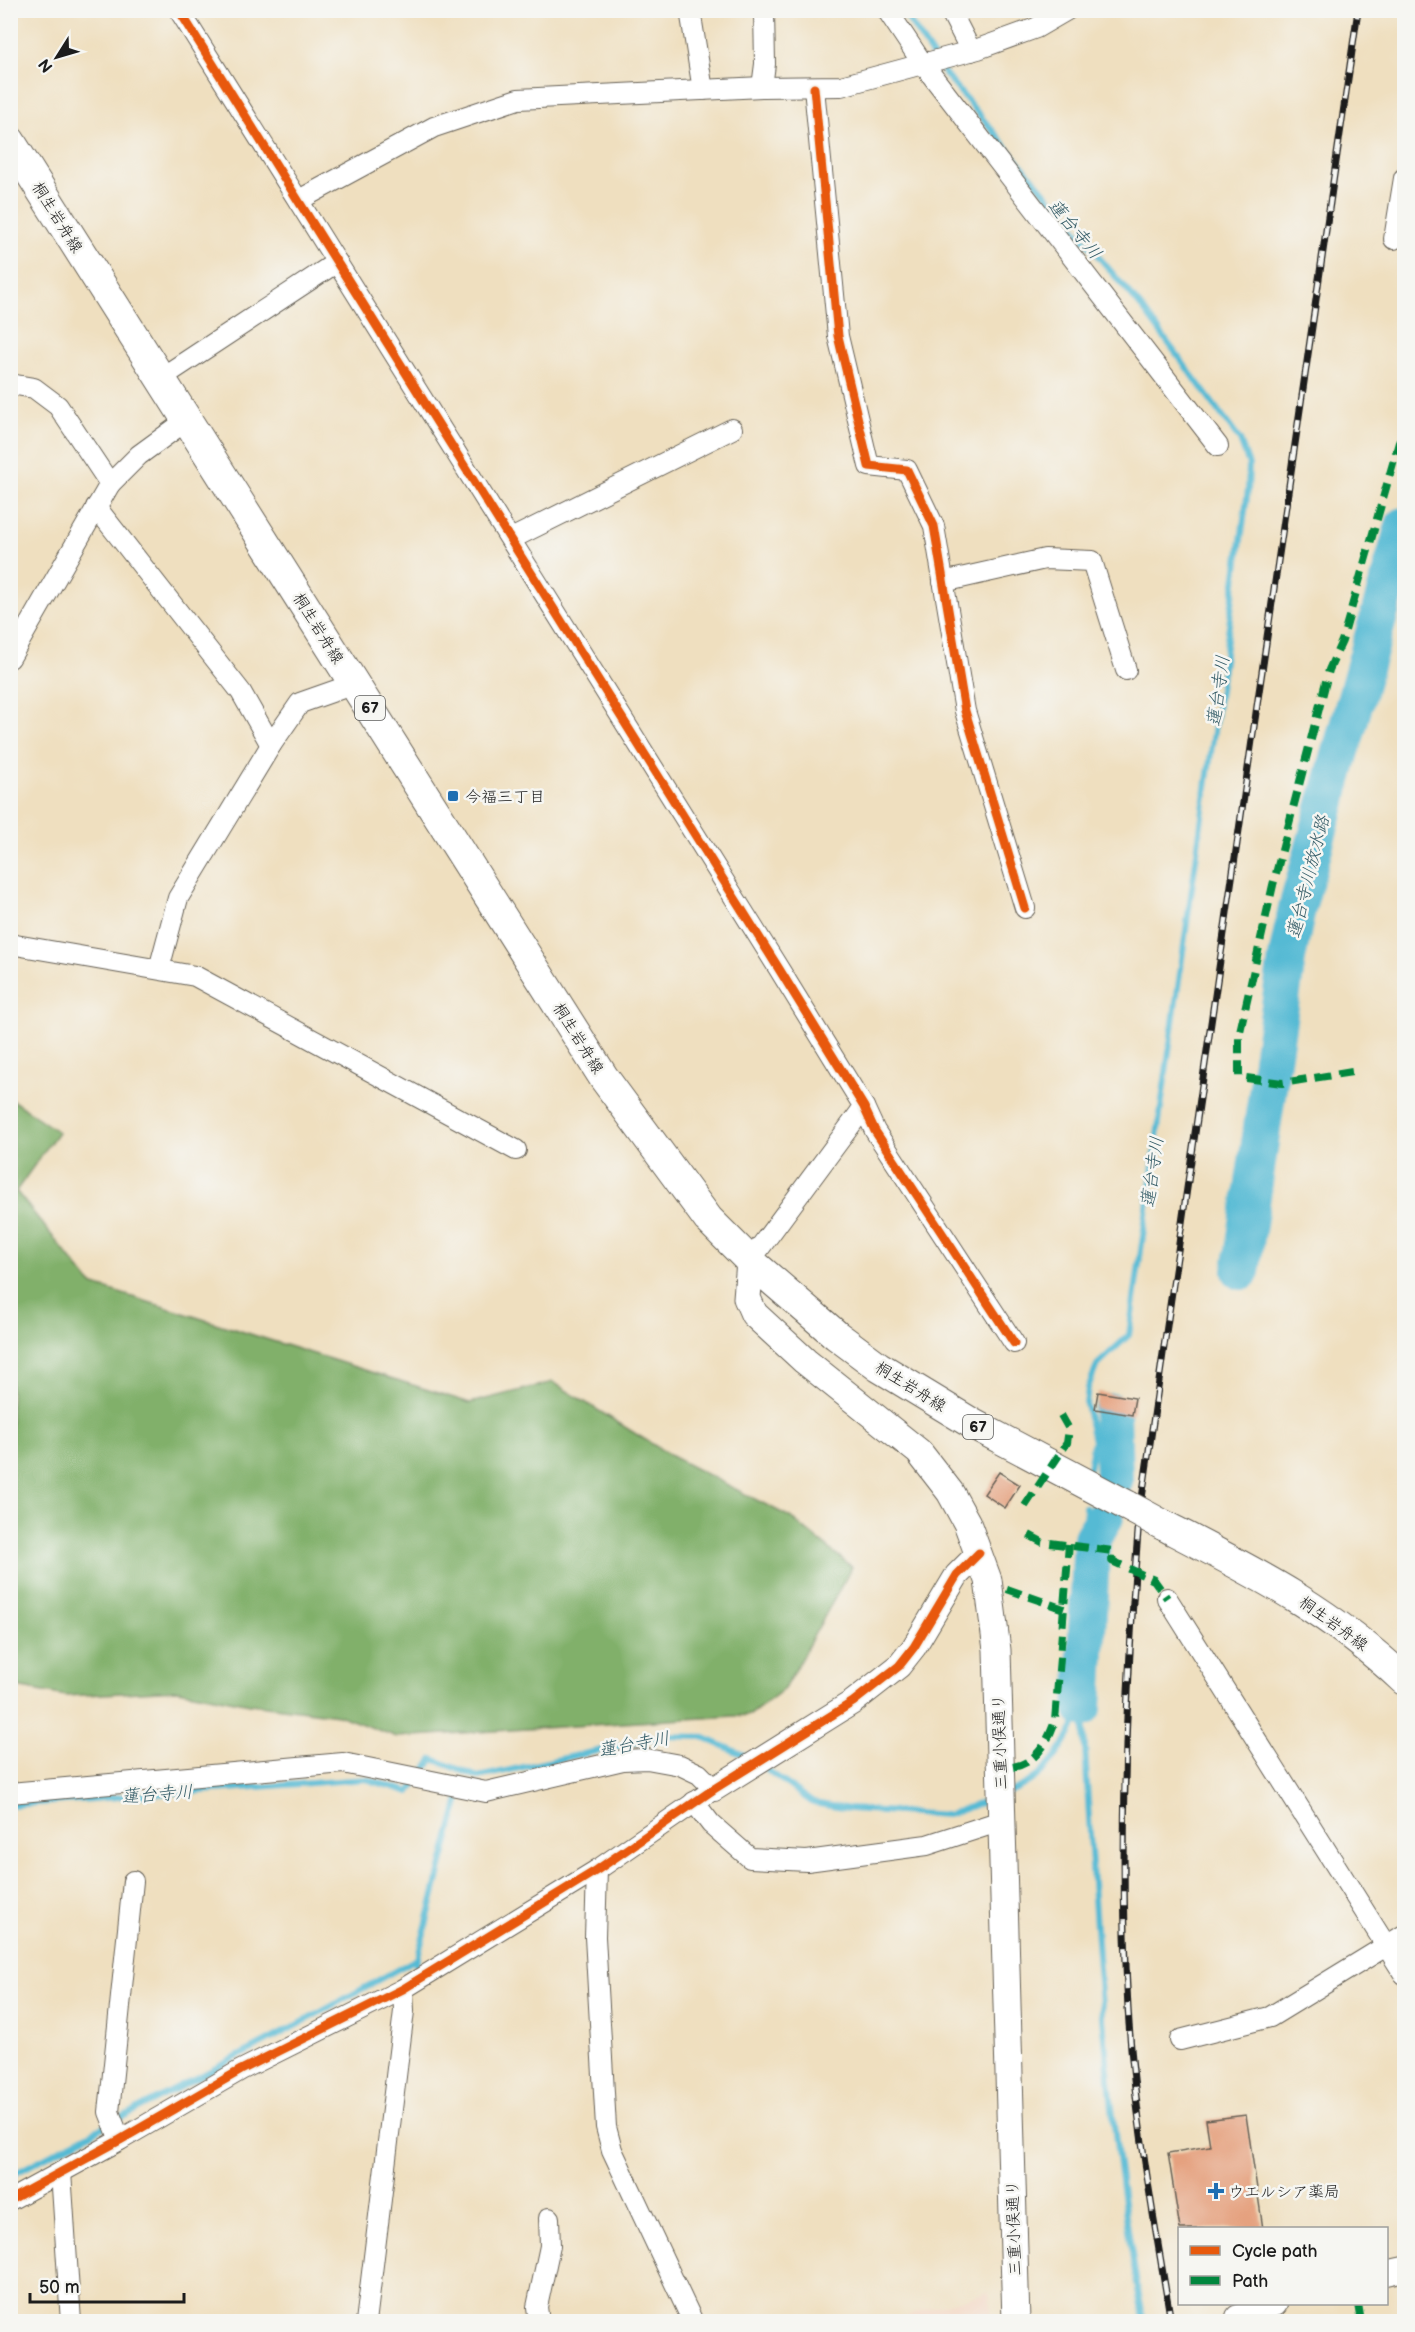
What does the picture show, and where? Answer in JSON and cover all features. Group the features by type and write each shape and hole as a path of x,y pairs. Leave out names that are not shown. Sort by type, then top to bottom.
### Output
{"main road":[{"name":"桐生岩舟線","path":"10,141 604,1078 708,1219 750,1261 836,1335 879,1367 973,1424 1278,1584 1347,1629 1404,1680"},
{"name":"三重小俣通り","path":"750,1261 747,1298 754,1314 805,1361 919,1452 950,1492 979,1553 988,1580 997,1650 1016,2322"}],"street":[{"path":"179,10 864,1107 875,1131 1014,1343"},
{"path":"690,10 703,90"},
{"path":"762,87 765,64 764,10"},
{"path":"886,10 923,64 1218,446"},
{"path":"950,10 971,51"},
{"path":"299,200 434,127 518,99 762,87 841,86 971,51 1036,28 1067,10"},
{"path":"814,88 838,336 851,399 869,466 907,470 934,526 965,711 1025,908"},
{"path":"1394,239 1404,178"},
{"path":"161,378 337,262"},
{"path":"10,384 34,388 58,406 110,484"},
{"path":"10,658 110,484 139,455 187,420"},
{"path":"511,539 732,429"},
{"path":"96,507 241,692 271,745"},
{"path":"944,582 1045,559 1092,561 1126,670"},
{"path":"159,969 178,898 271,745 300,703 354,684"},
{"path":"10,944 195,976 516,1150"},
{"path":"750,1261 864,1107"},
{"path":"10,2200 241,2070 403,1989 597,1870 694,1802 853,1702 899,1666 914,1647 957,1575 979,1553"},
{"path":"1167,1598 1404,1974"},
{"path":"10,1793 343,1763 486,1792 623,1761 647,1759 680,1765 699,1774 714,1789"},
{"path":"694,1802 711,1824 750,1857 807,1861 927,1845 1001,1815"},
{"path":"597,1870 595,1937 606,2127 612,2150 693,2322"},
{"path":"120,2140 109,2112 133,1881"},
{"path":"1180,2040 1270,2017 1404,1935"},
{"path":"366,2322 404,2011 403,1989"},
{"path":"61,2172 71,2322"},
{"path":"540,2322 537,2307 550,2246 549,2218"},
{"path":"1388,2272 1404,2269"},
{"path":"1230,2319 1272,2305"}],"shaded area":[{"path":"989,2292 992,2321 891,2321 923,2310"}],"green space":[{"path":"11,1099 58,1132 16,1191 91,1284 470,1403 553,1382 673,1457 790,1517 852,1567 784,1689 750,1715 397,1737 338,1715 250,1704 178,1690 66,1696 11,1686"}],"building":[{"path":"1098,1392 1135,1398 1132,1415 1095,1409"},
{"path":"999,1472 1020,1485 1005,1508 984,1494"},
{"name":"ウエルシア薬局","path":"1246,2115 1263,2227 1180,2227 1168,2153 1210,2146 1206,2120"}],"waterway":[{"name":"蓮台寺川","path":"902,10 945,74 1146,313 1240,440 1249,465 1248,490 1129,1335 1097,1365 1088,1388 1086,1404 1094,1441 1089,1468"},
{"name":"蓮台寺川放水路","path":"1241,1271 1287,958 1297,908 1404,526"},
{"name":"蓮台寺川","path":"1112,1412 1114,1481"},
{"name":"蓮台寺川","path":"1085,1507 1092,1538"},
{"name":"蓮台寺川","path":"1083,1708 1092,1538 1105,1517"},
{"name":"蓮台寺川","path":"1009,1792 1035,1778 1055,1758 1083,1708"},
{"path":"1083,1711 1097,1941 1110,2094 1144,2322"},
{"name":"蓮台寺川","path":"422,1774 433,1759 478,1777 666,1736 702,1737 751,1758"},
{"name":"蓮台寺川","path":"762,1766 813,1803 850,1809 948,1815 994,1798"},
{"name":"蓮台寺川","path":"10,1805 366,1779 410,1792 416,1783"},
{"path":"416,1964 461,1791"},
{"path":"10,2176 290,2029 418,1958"}],"railway":[{"path":"1171,2322 1145,2165 1135,2087 1125,1947 1124,1825 1127,1702 1139,1519 1358,10"}],"marked path":[{"path":"1352,1072 1282,1083 1239,1077 1239,1036 1273,885 1329,670 1342,641 1404,425"},
{"path":"1025,1506 1067,1443 1069,1429 1061,1415"},
{"path":"1029,1535 1042,1542 1113,1551 1112,1561 1154,1580 1167,1598"},
{"path":"1013,1767 1035,1756 1049,1736 1055,1721 1069,1544"},
{"path":"1007,1589 1064,1609"},
{"path":"1358,2305 1361,2322"}],"cycle path":[{"path":"179,10 779,969 864,1107 875,1131 1014,1343"},
{"path":"814,88 838,336 869,466 907,470 934,526 965,711 1025,908"},
{"path":"10,2200 241,2070 403,1989 597,1870 714,1789 853,1702 899,1666 914,1647 957,1575 979,1553"}],"place":[{"name":"今福三丁目","path":"453,796"},
{"name":"ウエルシア薬局","path":"1216,2191"}]}
